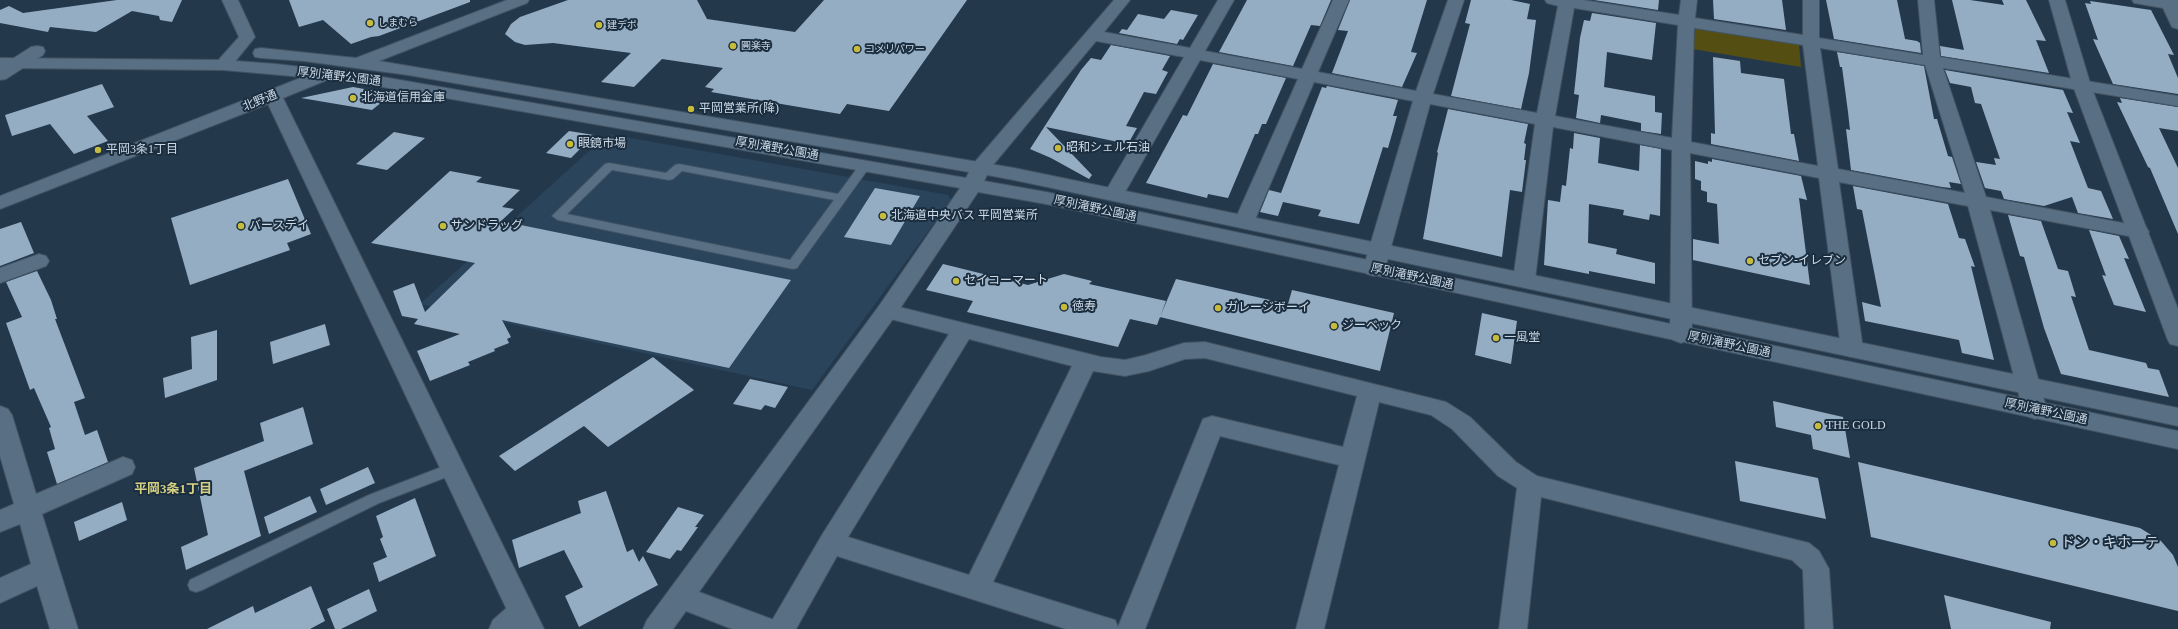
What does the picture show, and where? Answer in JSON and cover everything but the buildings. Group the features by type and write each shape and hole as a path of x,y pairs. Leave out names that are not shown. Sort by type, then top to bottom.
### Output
{"street":[{"path":"223,65 236,52 247,37 230,0"},
{"name":"北野通","path":"0,203 521,0"},
{"path":"657,629 887,311 963,201 977,176 1122,0"},
{"path":"1114,194 1226,0"},
{"path":"1244,222 1341,0"},
{"path":"1377,260 1423,97 1456,0"},
{"path":"1682,324 1681,147 1686,22 1689,0"},
{"path":"1811,0 1811,42 1852,349"},
{"path":"1926,0 1932,61 1977,201 2030,386 2035,410"},
{"path":"2057,0 2082,86 2175,326"},
{"path":"2140,0 2174,4 2178,24"},
{"path":"1524,280 1544,121 1563,1 2178,101"},
{"path":"1092,36 2139,232"},
{"name":"厚別滝野公園通","path":"0,49 37,51 236,52 304,56 359,62 876,149 977,176 1046,198 1377,260 1682,324 2035,410 2178,440"},
{"path":"0,75 37,51"},
{"name":"厚別滝野公園通","path":"0,63 223,65 326,75 506,102 865,165 977,176 1114,194 1244,222 1377,260 1524,280 1682,324 1852,349 2178,417"},
{"path":"273,96 452,469 518,623"},
{"path":"865,165 876,149"},
{"path":"0,276 39,261"},
{"path":"887,311 1086,361 1125,368 1149,363 1184,351 1205,350 1438,408 1461,423 1507,469 1530,484 1800,551 1810,559 1816,569 1819,629"},
{"path":"781,629 831,543 963,330"},
{"path":"976,588 1086,361"},
{"path":"1310,629 1370,390"},
{"path":"0,415 64,629"},
{"path":"1131,629 1212,425 1352,459"},
{"path":"0,521 123,467"},
{"path":"1513,629 1530,484"},
{"path":"831,543 1105,629"},
{"path":"0,591 46,569"},
{"path":"681,597 764,629"}],"lane":[{"path":"841,198 679,167 669,178 609,166 558,216 793,265 865,165"},
{"path":"196,585 374,499 452,469"}],"shaded area":[{"path":"1695,27 1793,42 1799,45 1801,67 1693,49"},
{"path":"608,134 948,195 951,200 812,390 420,304"}],"place":[{"name":"しまむら","path":"370,23"},
{"name":"建デポ","path":"599,25"},
{"name":"圓楽寺","path":"733,46"},
{"name":"コメリパワー","path":"857,49"},
{"name":"北海道信用金庫","path":"353,98"},
{"name":"平岡営業所(降)","path":"691,109"},
{"name":"眼鏡市場","path":"570,144"},
{"name":"昭和シェル石油","path":"1058,148"},
{"name":"平岡3条1丁目","path":"98,150"},
{"name":"北海道中央バス 平岡営業所","path":"883,216"},
{"name":"バースデイ","path":"241,226"},
{"name":"サンドラッグ","path":"443,226"},
{"name":"セブン-イレブン","path":"1750,261"},
{"name":"セイコーマート","path":"956,281"},
{"name":"徳寿","path":"1064,307"},
{"name":"ガレージボーイ","path":"1218,308"},
{"name":"ジーベック","path":"1334,326"},
{"name":"一風堂","path":"1496,338"},
{"name":"THE GOLD","path":"1818,426"},
{"name":"ドン・キホーテ","path":"2053,543"}],"district":[{"name":"平岡3条1丁目","path":"173,490"}]}
